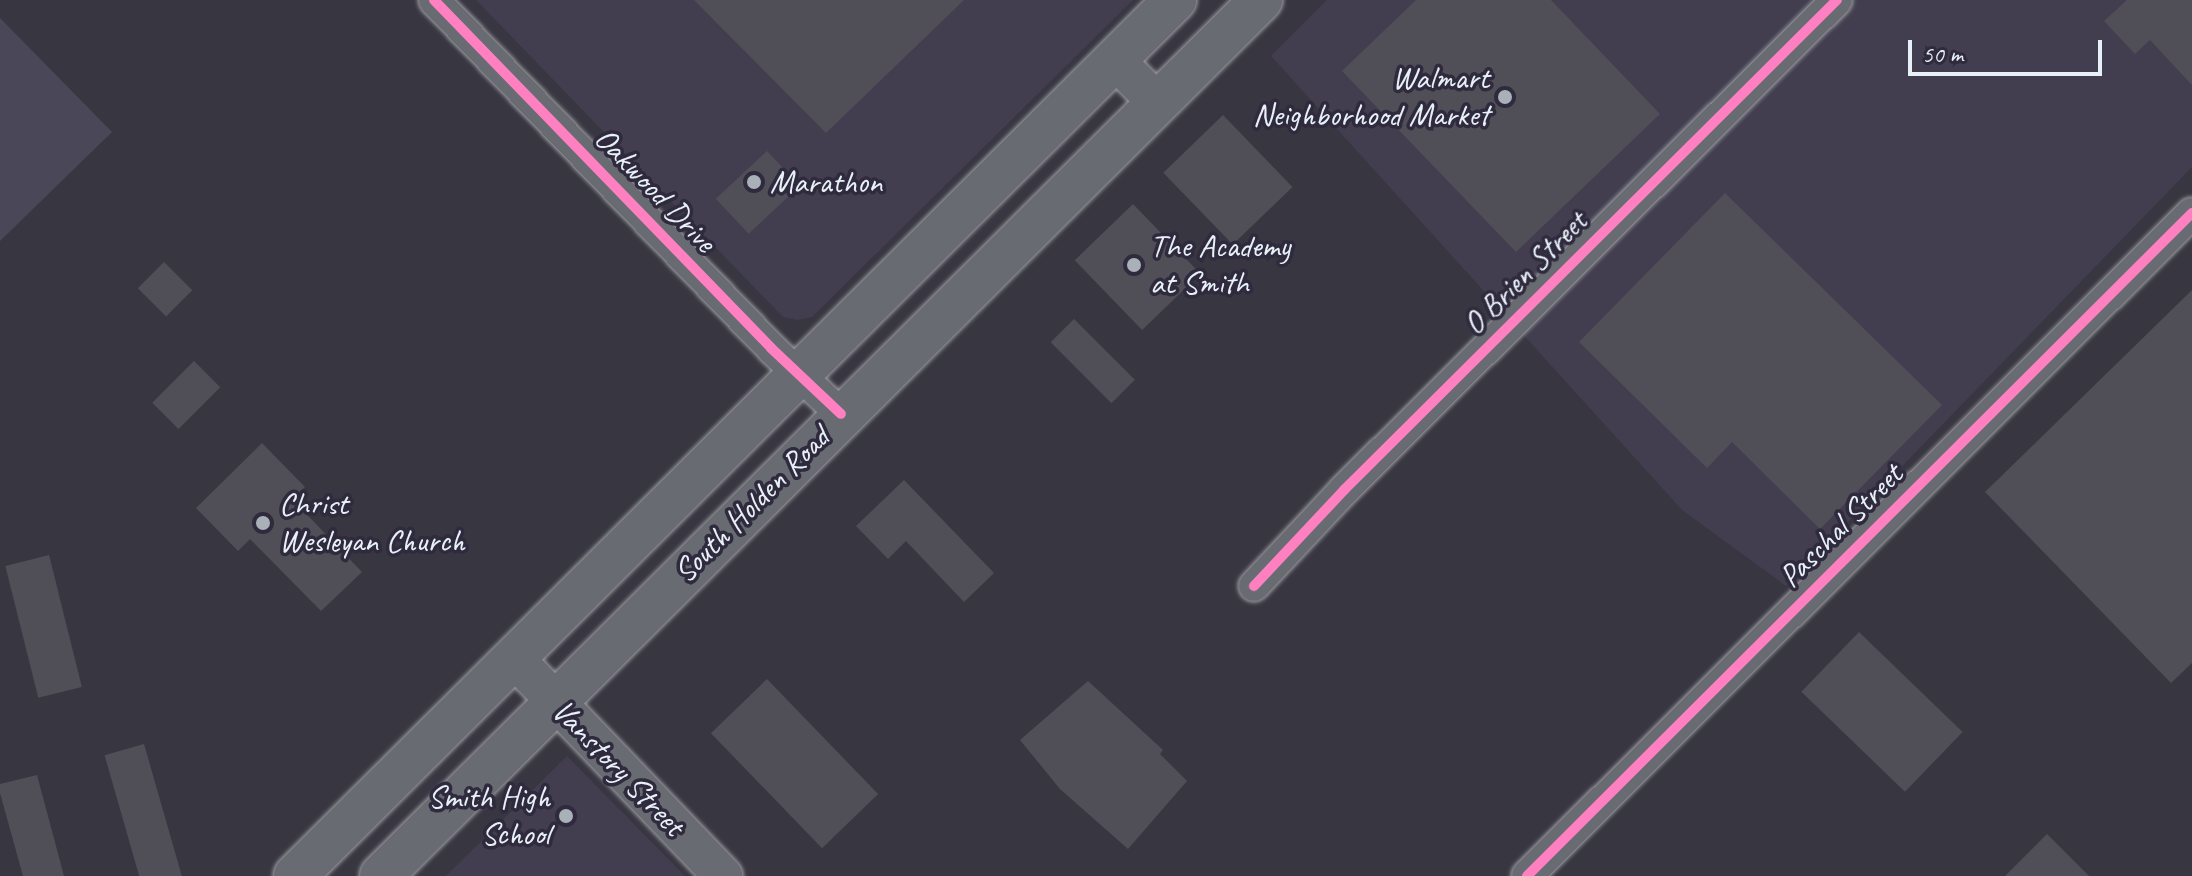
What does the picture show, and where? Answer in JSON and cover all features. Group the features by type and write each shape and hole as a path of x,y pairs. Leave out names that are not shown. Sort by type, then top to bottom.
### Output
{"main road":[{"name":"South Holden Road","path":"295,876 1175,0"},
{"name":"South Holden Road","path":"381,876 555,705 841,414 1261,0"}],"street":[{"name":"Oakwood Drive","path":"434,0 798,374 841,414"},
{"name":"O Brien Street","path":"1254,586 1344,490 1837,0"},
{"path":"1115,60 1158,103"},
{"name":"Paschal Street","path":"1527,876 2192,213"},
{"name":"Vanstory Street","path":"515,659 555,705 723,876"}],"shaded area":[{"path":"476,0 1133,0 812,317 797,320 783,317"},
{"path":"1327,0 2192,0 2192,167 1786,586 1682,510 1271,56"},
{"path":"0,18 112,132 0,241"},
{"name":"Smith High School","path":"567,756 685,876 446,876"}],"building":[{"path":"694,0 964,0 826,133"},
{"path":"1416,0 1551,0 1660,114 1516,252 1342,71"},
{"path":"2127,0 2192,0 2192,85 2150,40 2135,54 2104,21"},
{"path":"1223,115 1292,187 1233,245 1163,173"},
{"path":"767,151 800,186 749,234 716,199"},
{"path":"1725,193 1942,405 1820,529 1732,442 1707,468 1579,342"},
{"path":"1133,204 1200,274 1142,330 1075,260"},
{"path":"164,262 192,290 166,316 138,288"},
{"path":"2192,290 2192,663 2171,683 1985,492"},
{"path":"1074,319 1135,380 1111,403 1051,342"},
{"path":"194,361 220,387 178,429 152,403"},
{"name":"Christ Wesleyan Church","path":"262,443 305,487 292,499 362,572 321,611 250,539 238,551 196,508"},
{"path":"904,480 994,573 964,602 906,541 888,559 856,526"},
{"path":"49,555 82,687 38,698 5,566"},
{"path":"1859,632 1963,732 1905,792 1801,692"},
{"path":"767,679 878,794 822,848 711,733"},
{"path":"1088,681 1163,750 1160,754 1187,781 1128,849 1060,789 1020,740"},
{"path":"144,744 182,876 139,876 105,755"},
{"path":"37,775 64,876 23,876 0,793 0,784"},
{"path":"2047,834 2089,876 2005,876"}],"cycle path":[{"path":"434,0 771,348 841,414"},
{"path":"1254,586 1344,490 1837,0"},
{"path":"1527,876 2192,213"}],"place":[{"name":"Walmart Neighborhood Market","path":"1505,97"},
{"name":"Marathon","path":"754,182"},
{"name":"The Academy at Smith","path":"1134,265"},
{"name":"Christ Wesleyan Church","path":"263,523"},
{"name":"Smith High School","path":"566,816"}]}
